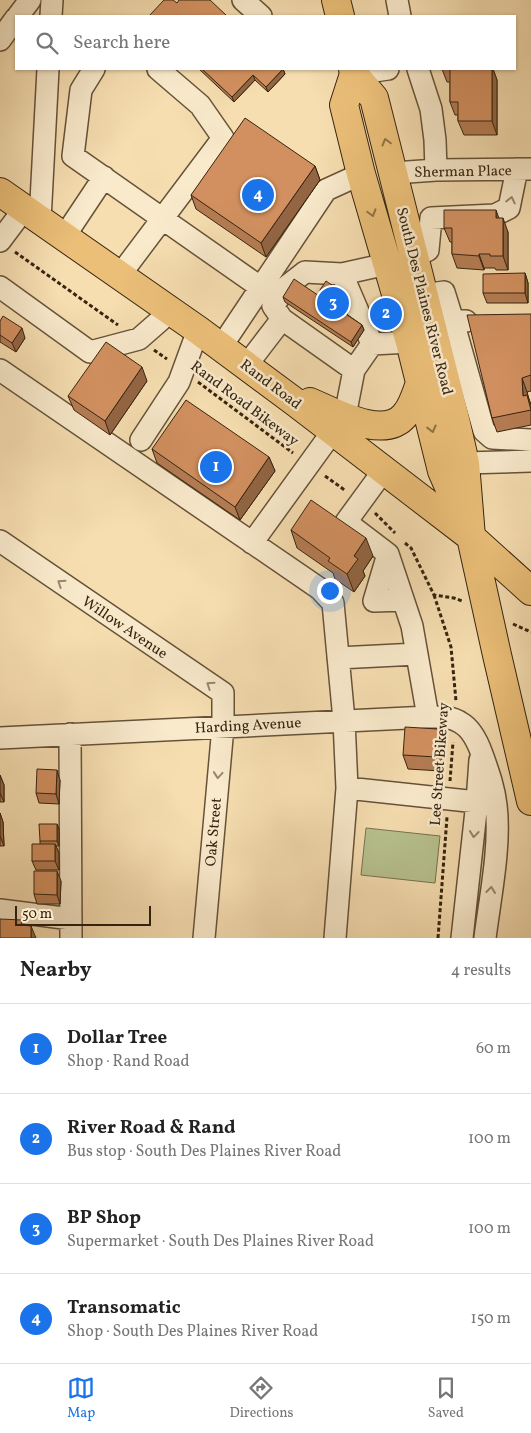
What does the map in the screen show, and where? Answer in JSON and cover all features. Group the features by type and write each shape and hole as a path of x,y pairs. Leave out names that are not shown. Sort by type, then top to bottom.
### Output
{"main road":[{"path":"336,0 340,15"},
{"name":"South Des Plaines River Road","path":"354,71 374,98 394,173 418,220 414,258 443,376 442,471 471,537"},
{"name":"South Des Plaines River Road","path":"354,71 344,106 361,174 410,342 443,376 466,412 465,463 471,537 531,801"},
{"name":"Rand Road","path":"0,192 198,330 274,386 339,424"},
{"path":"339,424 391,425 404,416 443,376"},
{"path":"339,424 384,470 471,537 531,591"}],"street":[{"path":"19,15 30,0"},
{"path":"51,15 52,0"},
{"path":"243,0 259,15"},
{"path":"397,0 400,15"},
{"path":"0,40 15,20"},
{"path":"7,246 32,214 48,70"},
{"path":"93,70 81,90 73,156 260,287"},
{"path":"120,275 223,138 200,104 159,70"},
{"path":"354,71 371,70"},
{"path":"418,70 431,109 436,140 436,170"},
{"path":"418,220 495,215 509,208 524,169"},
{"name":"Sherman Place","path":"394,173 436,170 524,169"},
{"path":"221,347 326,190 361,174"},
{"path":"64,237 104,177"},
{"path":"354,370 282,319 272,306 287,286 305,272 342,274 387,264"},
{"path":"342,274 372,344"},
{"path":"0,287 90,352 139,339 171,311"},
{"path":"424,295 444,292 453,321 443,376"},
{"path":"246,366 282,319"},
{"path":"453,321 482,321"},
{"path":"141,440 179,382 198,330"},
{"path":"372,344 410,342"},
{"path":"252,543 339,424 354,370 372,344"},
{"path":"0,370 320,589 334,603 344,720 347,788 335,938"},
{"path":"466,412 492,438 531,440"},
{"path":"465,463 531,461"},
{"path":"384,470 346,522 397,544"},
{"name":"Willow Avenue","path":"0,541 223,693 223,727"},
{"path":"397,544 403,600 412,626 428,717"},
{"path":"397,544 374,601 403,600"},
{"path":"338,658 417,654"},
{"name":"Harding Avenue","path":"0,738 344,720 447,717 455,720"},
{"path":"455,720 462,723 473,735 491,777 496,806 494,869 485,938"},
{"name":"Oak Street","path":"204,938 223,727"},
{"path":"0,910 71,928 70,734"},
{"path":"462,938 477,802 480,750"},
{"path":"347,788 477,802"}],"path":[{"name":"Rand Road Bikeway","path":"7,246 139,339 361,502 397,544 411,548 434,595"},
{"path":"434,595 454,598"},
{"name":"Lee Street Bikeway","path":"434,595 451,647 456,693 438,938"}],"green space":[{"path":"366,828 440,836 435,883 361,875"}],"building":[{"path":"164,0 173,0 177,3 179,0 210,0 226,15 150,15"},
{"path":"203,70 282,70 266,87 253,75 232,97"},
{"path":"450,70 492,70 492,121 458,121 458,102 450,102"},
{"path":"245,118 315,166 261,243 191,195"},
{"path":"444,210 496,210 496,218 503,218 503,256 452,254 452,228 444,228"},
{"path":"525,273 525,293 483,293 483,274"},
{"path":"294,279 362,325 351,342 283,297"},
{"path":"326,281 336,288 331,297 320,290"},
{"path":"531,314 531,375 522,378 523,396 527,395 531,410 492,418 467,315"},
{"path":"3,316 22,328 12,343 0,335 0,321"},
{"path":"106,342 142,367 105,421 68,396"},
{"path":"186,400 269,457 235,507 152,449"},
{"path":"311,500 366,538 354,556 358,559 347,574 328,561 330,558 291,530"},
{"path":"405,727 438,729 436,757 403,755"},
{"path":"37,769 57,770 56,794 36,793"},
{"path":"39,824 57,824 57,841 40,841"},
{"path":"32,844 55,844 55,861 32,861"},
{"path":"34,871 57,871 57,895 34,894"},
{"path":"0,919 22,920 21,925 31,926 31,938 0,938"}],"place":[{"name":"Transomatic","path":"258,195"},
{"name":"BP Shop","path":"333,303"},
{"name":"River Road & Rand","path":"386,314"},
{"name":"Dollar Tree","path":"216,467"}]}
